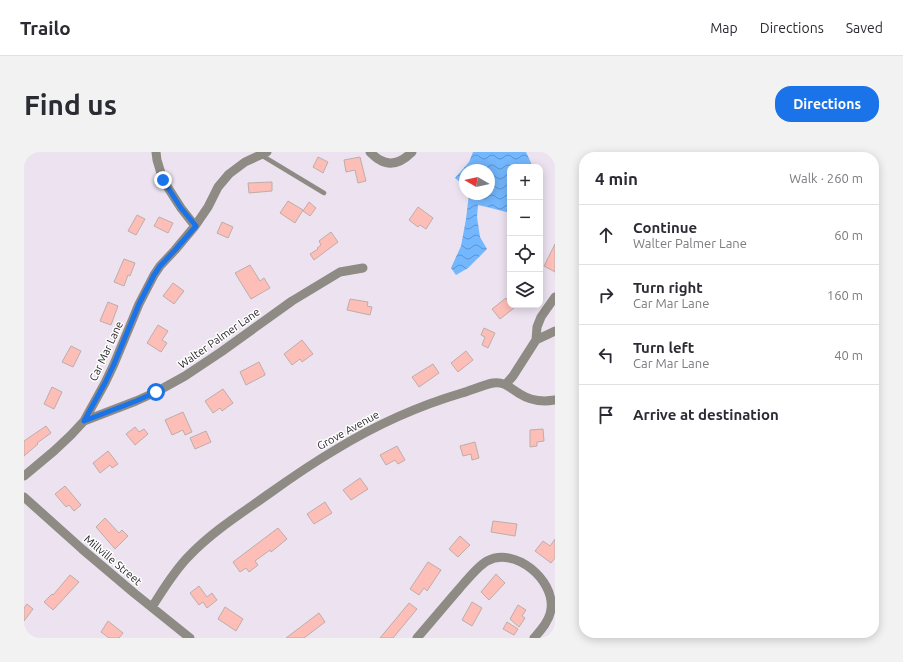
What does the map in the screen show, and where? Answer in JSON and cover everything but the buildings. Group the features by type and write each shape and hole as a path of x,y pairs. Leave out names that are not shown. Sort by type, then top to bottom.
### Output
{"street":[{"path":"156,152 163,180 181,208 196,226"},
{"path":"370,152 380,160 391,164 402,160 412,152"},
{"name":"Car Mar Lane","path":"24,476 54,451 84,421 105,383 139,304 154,275 160,266 196,226 218,187 229,174 259,154"},
{"name":"Walter Palmer Lane","path":"84,421 136,401 179,379 221,352 292,301 340,272 363,268"},
{"path":"555,297 541,317 537,327 536,340 513,376 506,384 522,395 538,401 555,400"},
{"path":"536,340 555,331"},
{"name":"Grove Avenue","path":"152,607 187,557 203,542 237,516 309,466 336,449 385,423 422,407 495,383 506,384"},
{"name":"Millville Street","path":"25,500 134,593 190,638"},
{"path":"417,638 470,576 486,561 497,557 507,557 518,560 527,566 543,580 549,590 552,600 551,611 547,621 534,638"}],"lane":[{"path":"259,154 324,193"}],"water":[{"path":"473,152 526,152 532,164 507,164 507,212 478,205 477,217 480,237 487,249 468,268 456,275 451,268 461,246 468,200 495,200 495,164 467,164"},
{"path":"459,173 459,181 455,178"}],"route":[{"path":"156,392 84,421 105,383 139,304 154,275 160,266 196,226 181,208 163,180"}]}
